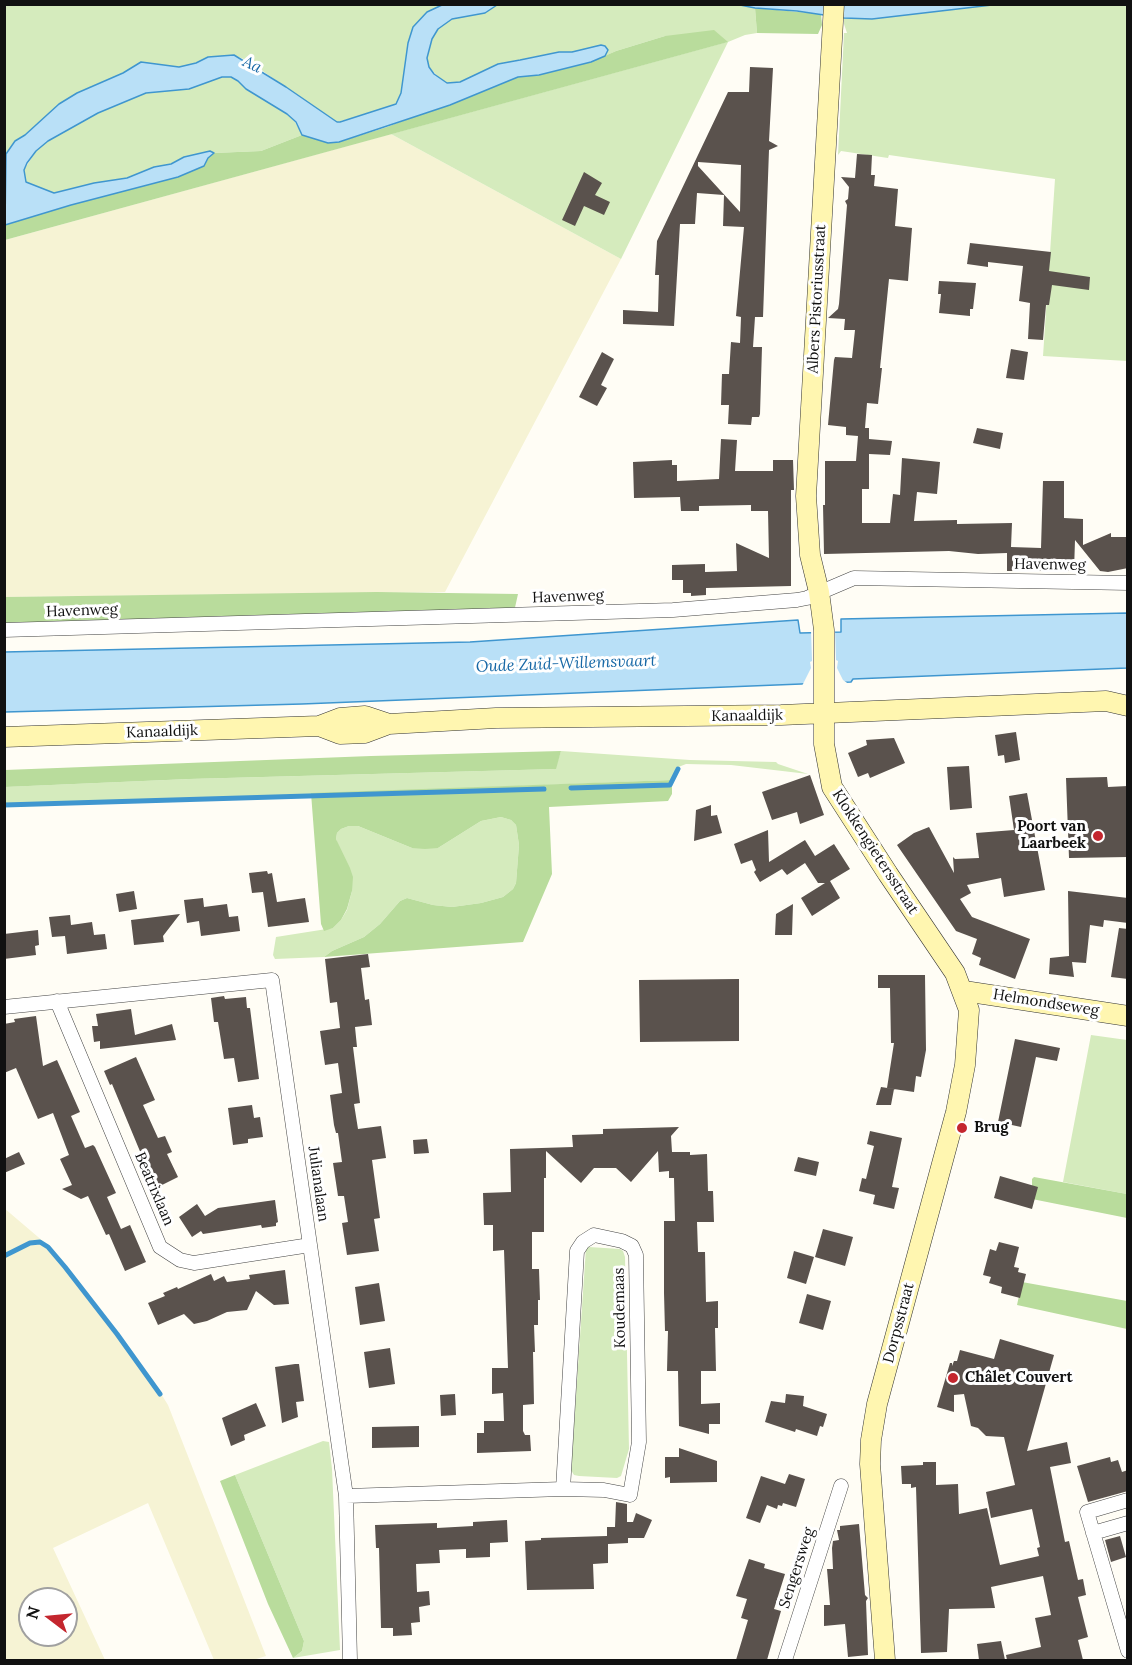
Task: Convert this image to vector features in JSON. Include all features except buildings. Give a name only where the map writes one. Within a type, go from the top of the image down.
[{"type":"street","name":"Albers Pistoriusstraat","points":[[819,592],[810,555],[806,496],[834,4]]},
{"type":"street","name":"Havenweg","points":[[4,630],[673,610],[797,600],[854,578],[1128,583]]},
{"type":"street","name":"Klokkengietersstraat","points":[[819,592],[824,630],[824,744],[832,786],[868,845],[955,973],[963,990]]},
{"type":"street","name":"Kanaaldijk","points":[[1106,701],[1128,692]]},
{"type":"street","name":"Kanaaldijk","points":[[4,737],[320,726],[340,718],[365,716],[389,724],[496,718],[824,714],[1106,701],[1128,706]]},
{"type":"street","name":"Julianalaan","points":[[4,1007],[272,980],[346,1496],[350,1660]]},
{"type":"street","name":"Helmondseweg","points":[[963,990],[1128,1017]]},
{"type":"street","name":"Dorpsstraat","points":[[885,1660],[870,1464],[871,1440],[877,1404],[956,1112],[969,1033],[969,1010],[963,990]]},
{"type":"street","name":"Beatrixlaan","points":[[57,1001],[160,1247],[180,1260],[194,1263],[310,1245]]},
{"type":"street","name":"Koudemaas","points":[[346,1496],[563,1489],[604,1490],[630,1495],[639,1442],[636,1255],[632,1246],[594,1235],[583,1242],[577,1251],[563,1489]]},
{"type":"street","name":"Sengersweg","points":[[785,1660],[841,1486]]},
{"type":"street","points":[[1128,1500],[1087,1512],[1128,1651]]},
{"type":"street","points":[[1093,1533],[1128,1523]]},
{"type":"shaded area","points":[[391,134],[621,259],[445,592],[5,597],[5,240]]},
{"type":"shaded area","points":[[4,1208],[51,1248],[118,1332],[168,1405],[266,1656],[253,1660],[214,1660],[148,1503],[53,1548],[71,1587],[18,1587],[18,1647],[78,1647],[78,1602],[105,1660],[5,1660]]},
{"type":"green space","points":[[497,4],[740,4],[755,8],[757,33],[728,42],[621,259],[391,134],[727,42],[665,36],[605,56],[608,50],[601,45],[498,64],[460,82],[442,81],[429,67],[427,58],[432,39],[438,29],[452,19],[485,13]]},
{"type":"green space","points":[[992,4],[1012,6],[1127,5],[1127,361],[1043,356],[1055,179],[889,155],[888,158],[841,151],[838,155],[844,33],[847,33],[844,18],[872,19]]},
{"type":"green space","points":[[5,5],[442,5],[427,12],[413,27],[408,43],[401,93],[396,104],[389,108],[337,122],[248,61],[234,55],[208,57],[179,67],[141,62],[97,84],[39,122],[15,141],[5,157]]},
{"type":"green space","points":[[755,8],[821,14],[822,25],[818,34],[757,33]]},
{"type":"green space","points":[[714,30],[728,42],[5,240],[5,225],[178,177],[214,153],[261,151],[302,135],[328,143],[339,142],[387,127],[518,77],[539,75],[591,62],[616,51],[665,36]]},
{"type":"green space","points":[[222,77],[231,77],[287,114],[295,122],[302,135],[261,151],[214,153],[210,151],[184,157],[171,164],[154,167],[127,178],[54,193],[26,182],[24,170],[36,151],[48,141],[98,113],[146,93],[189,89]]},
{"type":"green space","points":[[377,592],[518,594],[514,612],[5,626],[4,597]]},
{"type":"green space","points":[[561,751],[690,760],[776,762],[808,774],[731,765],[686,764],[676,768],[672,780],[5,806],[4,787],[189,779],[555,769]]},
{"type":"green space","points":[[561,751],[556,769],[189,779],[5,787],[5,770]]},
{"type":"green space","points":[[672,780],[672,794],[668,801],[549,807],[552,874],[523,942],[324,957],[364,937],[380,924],[400,901],[407,898],[452,907],[503,897],[513,889],[516,883],[519,845],[516,825],[511,820],[501,817],[481,821],[438,848],[425,849],[412,848],[358,826],[341,829],[336,839],[353,877],[352,891],[341,920],[333,928],[324,931],[321,924],[311,793]]},
{"type":"green space","points":[[501,817],[511,820],[516,825],[519,845],[516,883],[513,889],[503,897],[452,907],[407,898],[400,901],[380,924],[364,937],[324,957],[275,959],[273,955],[276,937],[333,928],[347,910],[352,891],[336,839],[341,829],[358,826],[412,848],[438,848],[481,821]]},
{"type":"green space","points":[[1091,1035],[1127,1040],[1127,1194],[1063,1182]]},
{"type":"green space","points":[[1034,1177],[1127,1194],[1127,1218],[1032,1199],[1032,1179]]},
{"type":"green space","points":[[586,1248],[620,1249],[625,1257],[629,1449],[621,1476],[617,1478],[579,1476],[574,1475],[571,1470]]},
{"type":"green space","points":[[1022,1282],[1127,1301],[1127,1329],[1017,1305]]},
{"type":"green space","points":[[323,1441],[329,1442],[332,1469],[340,1650],[293,1658],[302,1651],[304,1641],[235,1475]]},
{"type":"green space","points":[[235,1475],[304,1641],[302,1651],[293,1658],[268,1604],[220,1481]]},
{"type":"water","points":[[442,5],[497,5],[485,13],[452,19],[438,29],[432,39],[427,58],[434,74],[447,83],[460,82],[498,64],[601,45],[608,50],[605,56],[591,62],[539,75],[518,77],[450,105],[339,142],[328,143],[302,135],[296,122],[287,114],[231,77],[222,77],[189,89],[146,93],[98,113],[48,141],[27,163],[24,170],[26,182],[54,193],[127,178],[154,167],[171,164],[184,157],[210,151],[214,153],[204,166],[178,177],[5,225],[6,154],[15,141],[25,135],[59,104],[77,93],[123,73],[141,62],[179,67],[208,57],[234,55],[340,122],[396,104],[401,93],[408,43],[413,27],[427,12]]},
{"type":"water","points":[[740,5],[992,5],[872,19],[844,18]]},
{"type":"water","name":"Oude Zuid-Willemsvaart","points":[[1128,613],[1127,668],[853,679],[851,682],[302,704],[5,712],[4,652],[470,642],[798,620],[800,633],[841,632],[841,619]]},
{"type":"pier","points":[[811,630],[835,630],[837,668],[843,680],[850,685],[802,686],[811,668]]},
{"type":"waterway","points":[[571,788],[670,785],[678,769]]},
{"type":"waterway","points":[[4,805],[544,789]]},
{"type":"waterway","points":[[4,1256],[30,1243],[40,1242],[48,1247],[117,1334],[160,1394]]},
{"type":"place","name":"Poort van Laarbeek","points":[[1098,836]]},
{"type":"place","name":"Brug","points":[[962,1128]]},
{"type":"place","name":"Châlet Couvert","points":[[953,1378]]},
{"type":"water label","name":"Aa","points":[[252,65]]}]
